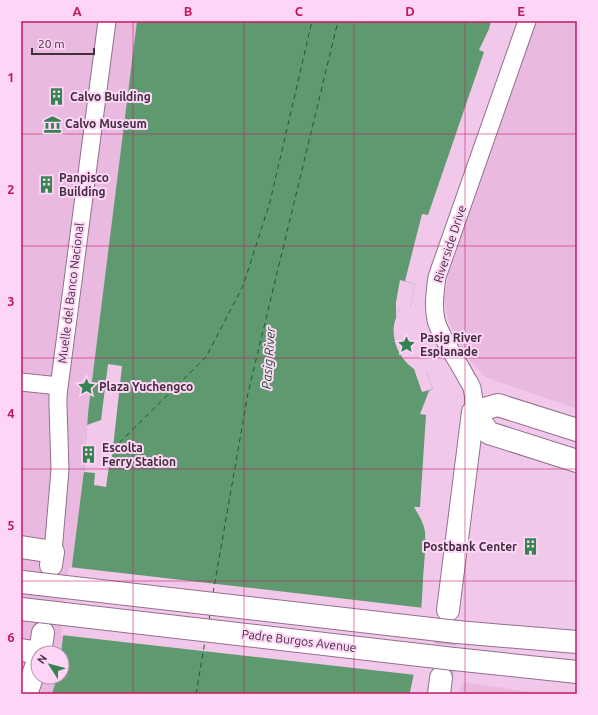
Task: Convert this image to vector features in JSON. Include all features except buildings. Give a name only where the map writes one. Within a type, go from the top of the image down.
[{"type":"main road","points":[[577,430],[498,405],[473,412],[489,433],[577,461]]},
{"type":"main road","name":"Riverside Drive","points":[[448,610],[473,412]]},
{"type":"main road","points":[[21,547],[52,558]]},
{"type":"main road","points":[[22,582],[457,632],[577,642]]},
{"type":"main road","name":"Padre Burgos Avenue","points":[[21,608],[577,672]]},
{"type":"main road","points":[[26,694],[30,683]]},
{"type":"street","name":"Muelle del Banco Nacional","points":[[52,558],[60,470],[58,406],[59,386],[107,21]]},
{"type":"street","name":"Riverside Drive","points":[[473,412],[474,402],[472,388],[442,334],[437,321],[435,297],[437,278],[527,21]]},
{"type":"street","points":[[21,382],[59,386]]},
{"type":"shaded area","points":[[21,21],[137,21],[88,413],[84,471],[62,645],[30,645],[30,685],[55,685],[52,694],[21,694]]},
{"type":"shaded area","points":[[534,21],[577,21],[577,409],[485,377],[469,360],[457,342],[449,322],[444,300],[448,275]]},
{"type":"shaded area","points":[[463,682],[524,691],[543,694],[459,694]]},
{"type":"water","name":"Pasig River","points":[[137,21],[491,21],[489,29],[479,50],[484,52],[428,215],[422,214],[405,281],[415,284],[410,307],[400,307],[394,325],[395,342],[402,357],[413,369],[418,371],[426,371],[433,389],[429,391],[420,414],[426,415],[420,507],[414,507],[421,519],[424,529],[425,549],[416,664],[409,694],[52,694],[55,685],[70,685],[70,645],[62,645],[84,471],[88,413]]},
{"type":"pier","points":[[400,280],[415,284],[410,307],[400,307],[396,318],[396,302]]},
{"type":"pier","points":[[108,364],[122,366],[111,466],[109,466],[106,487],[94,485],[95,473],[84,472],[87,425],[101,420]]},
{"type":"pier","points":[[414,369],[426,371],[433,389],[422,392]]},
{"type":"pier","points":[[69,567],[424,608],[416,675],[61,635]]},
{"type":"ferry route","points":[[113,449],[206,357],[243,286],[270,202],[312,21]]},
{"type":"ferry route","points":[[213,593],[248,393],[338,21]]},
{"type":"ferry route","points":[[209,620],[210,614]]},
{"type":"ferry route","points":[[196,694],[205,641]]},
{"type":"tunnel","points":[[442,677],[448,611]]},
{"type":"place","name":"Calvo Building","points":[[57,97]]},
{"type":"place","name":"Calvo Museum","points":[[52,124]]},
{"type":"place","name":"Panpisco Building","points":[[46,185]]},
{"type":"place","name":"Pasig River Esplanade","points":[[407,345]]},
{"type":"place","name":"Plaza Yuchengco","points":[[86,387]]},
{"type":"place","name":"Escolta Ferry Station","points":[[89,455]]},
{"type":"place","name":"Postbank Center","points":[[530,547]]}]
